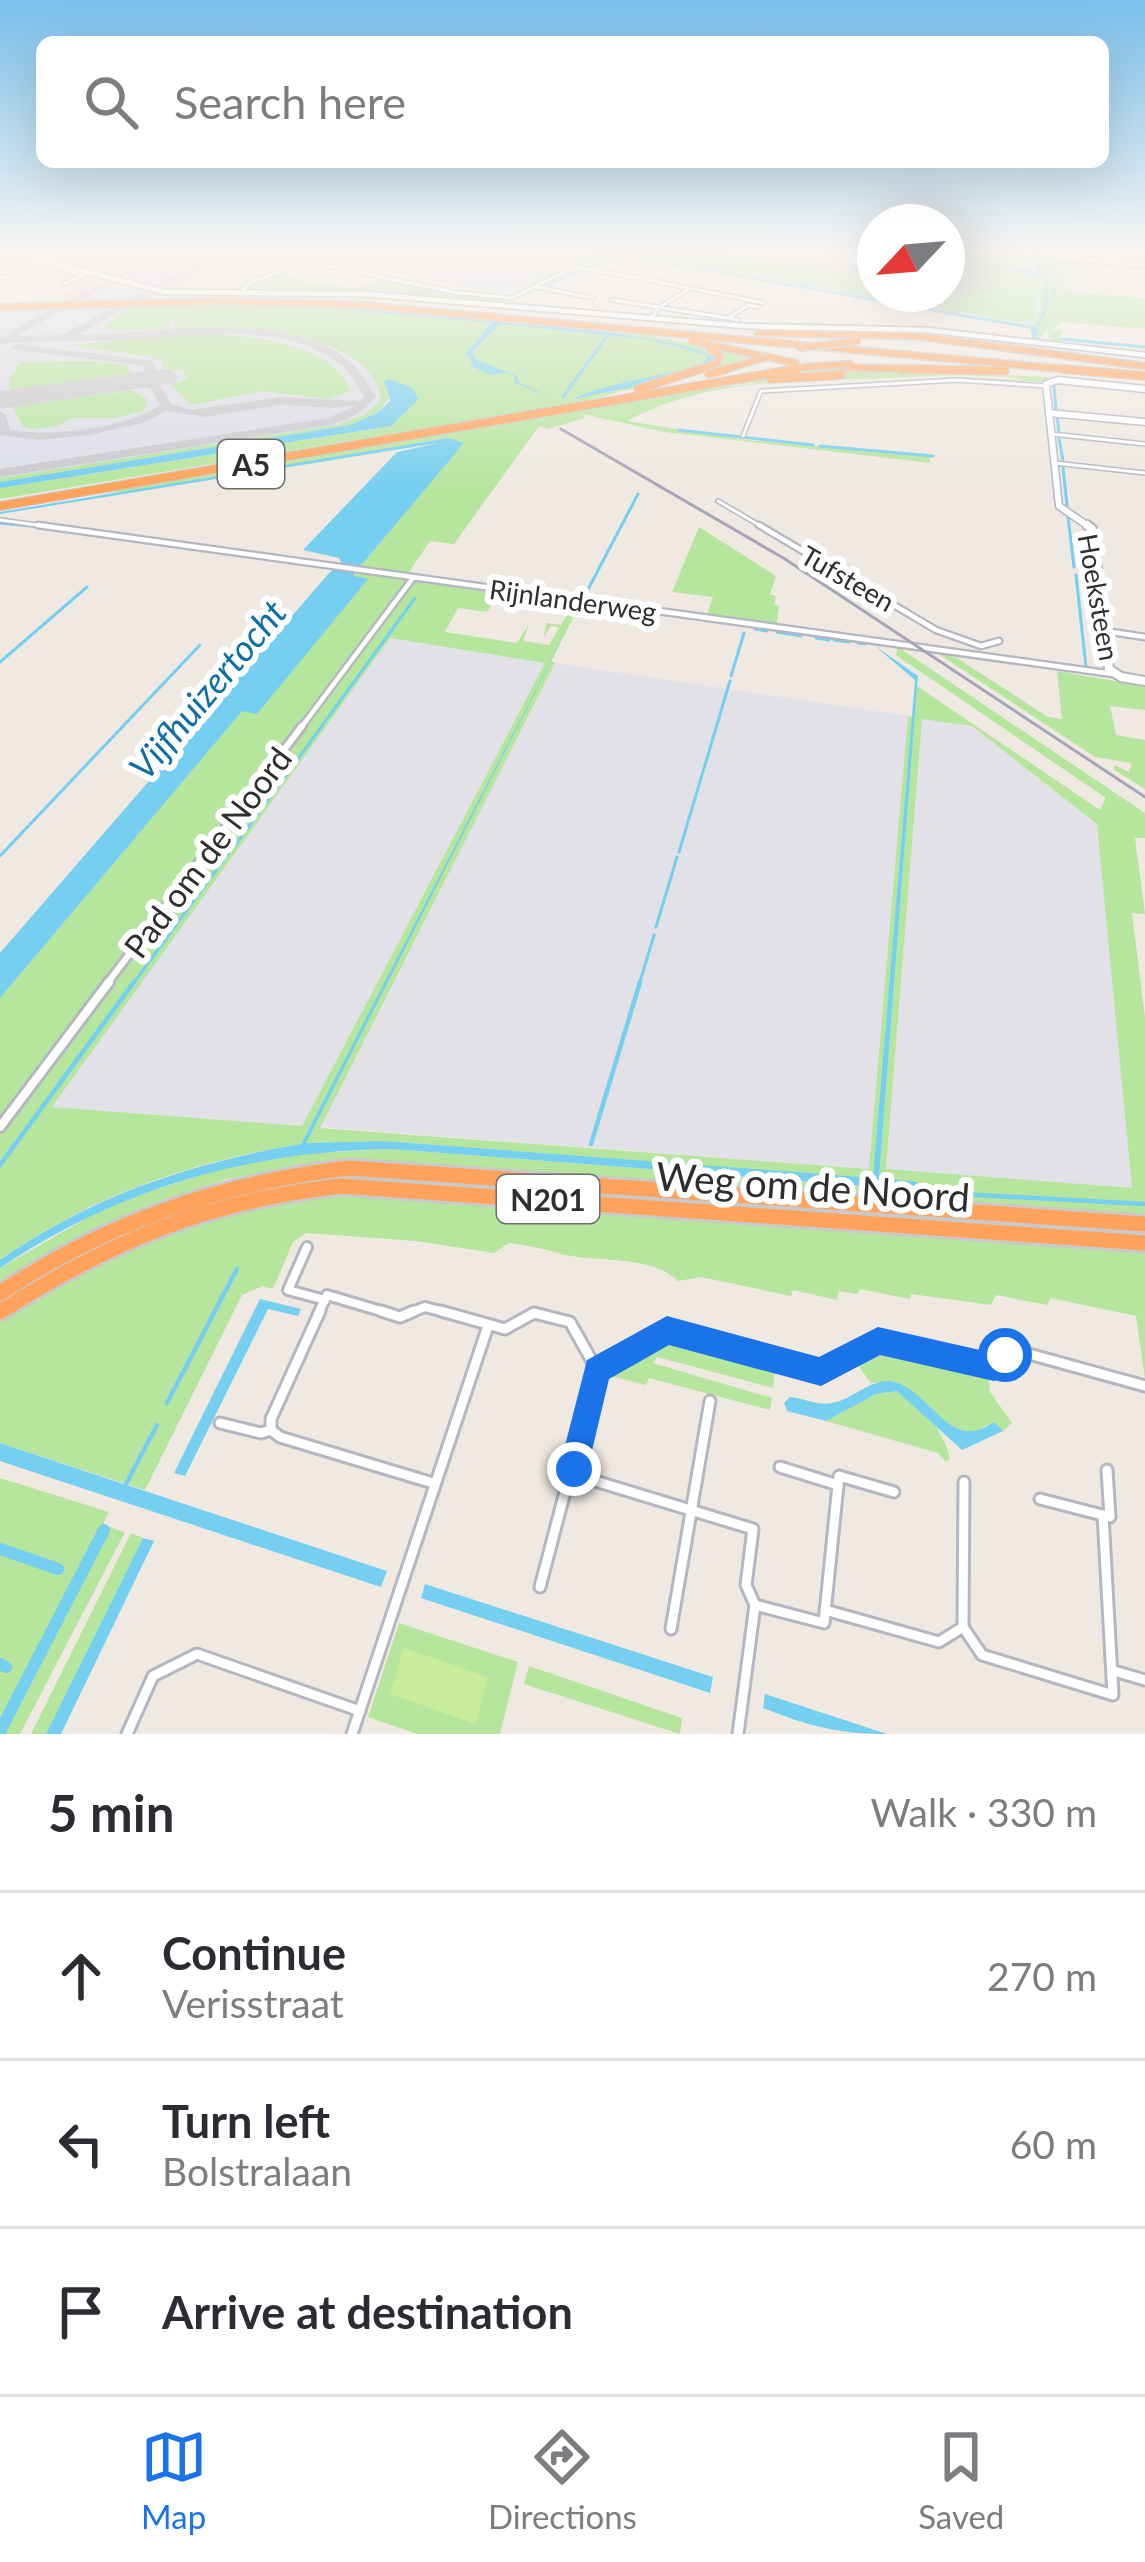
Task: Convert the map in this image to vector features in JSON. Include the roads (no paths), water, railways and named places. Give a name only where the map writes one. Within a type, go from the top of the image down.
[{"type":"highway","points":[[619,329],[806,364],[1144,371]]},
{"type":"highway","points":[[638,329],[1126,374],[1144,371]]},
{"type":"highway","points":[[689,329],[1144,371]]},
{"type":"highway","points":[[706,329],[915,336],[1144,371]]},
{"type":"highway","points":[[572,406],[704,369],[720,360],[709,348],[649,334]]},
{"type":"highway","name":"A5","points":[[0,504],[572,406],[799,349],[857,341],[930,342],[1144,371]]},
{"type":"highway","name":"A5","points":[[636,398],[720,379],[850,364],[928,363],[1126,374]]},
{"type":"highway","name":"A5","points":[[0,504],[757,380],[950,370]]},
{"type":"highway","name":"Weg om de Noord","points":[[0,1293],[98,1234],[177,1200],[272,1175],[349,1168],[1145,1224]]},
{"type":"highway","name":"Weg om de Noord","points":[[0,1312],[124,1238],[194,1211],[282,1191],[341,1186],[1145,1244]]},
{"type":"street","points":[[895,329],[1090,350],[1144,371]]},
{"type":"street","points":[[742,436],[760,391],[957,380],[1046,386],[1053,380],[1144,371]]},
{"type":"street","name":"Hoeksteen","points":[[1046,386],[1059,506],[1092,529],[1114,674]]},
{"type":"street","points":[[1049,413],[1145,422]]},
{"type":"street","points":[[1052,434],[1145,444]]},
{"type":"street","points":[[1055,464],[1145,473]]},
{"type":"street","name":"Tufsteen","points":[[718,501],[936,630],[981,646]]},
{"type":"street","name":"Rijnlanderweg","points":[[0,520],[1145,681]]},
{"type":"street","name":"Pad om de Noord","points":[[0,1126],[413,578]]},
{"type":"street","points":[[1106,631],[1145,637]]},
{"type":"street","points":[[983,657],[981,646],[999,640]]},
{"type":"street","points":[[307,1247],[289,1290],[325,1300]]},
{"type":"street","points":[[271,1430],[327,1295],[400,1317],[425,1307],[505,1329],[534,1313],[569,1322],[597,1370],[540,1587]]},
{"type":"street","points":[[352,1734],[488,1326]]},
{"type":"street","points":[[597,1370],[667,1330],[821,1372],[878,1341],[994,1367],[1018,1351],[1145,1386]]},
{"type":"street","points":[[671,1629],[710,1401]]},
{"type":"street","points":[[220,1423],[261,1433],[271,1430]]},
{"type":"street","points":[[271,1430],[280,1437],[433,1483]]},
{"type":"street","points":[[781,1467],[838,1485]]},
{"type":"street","points":[[1040,1499],[1110,1517],[1107,1470]]},
{"type":"street","points":[[572,1474],[753,1529],[746,1585],[755,1605],[738,1734]]},
{"type":"street","points":[[755,1605],[824,1623],[839,1476],[894,1492]]},
{"type":"street","points":[[964,1482],[963,1627],[982,1655],[1113,1695],[1103,1515]]},
{"type":"street","points":[[825,1610],[940,1642],[963,1627]]},
{"type":"street","points":[[127,1734],[153,1676],[197,1654],[360,1711]]},
{"type":"street","points":[[1114,1671],[1145,1680]]},
{"type":"water","points":[[487,329],[495,329],[472,352],[477,360],[517,376],[518,382],[557,399],[515,383],[514,376],[504,372],[493,375],[470,366],[466,353]]},
{"type":"water","points":[[546,329],[650,339],[708,355],[650,340]]},
{"type":"water","points":[[708,355],[716,359],[648,384],[573,399],[703,363]]},
{"type":"water","points":[[389,379],[411,387],[419,399],[391,426],[0,488],[0,482],[350,425],[379,412],[391,400],[384,382]]},
{"type":"water","points":[[448,438],[464,443],[353,570],[354,576],[368,579],[257,714],[242,711],[0,998],[0,953],[330,572],[342,564],[339,558],[303,550],[397,452],[438,443],[0,512]]},
{"type":"water","points":[[578,608],[306,1143],[383,1141],[873,1178],[915,680],[875,646],[918,676],[879,1178],[917,1182],[917,1190],[391,1149],[338,1151],[236,1166],[187,1179],[91,1216],[0,1268],[0,1260],[35,1237],[107,1200],[182,1172],[301,1144]]},
{"type":"water","points":[[260,1299],[301,1309],[298,1316],[268,1309],[185,1476],[174,1473]]},
{"type":"water","points":[[890,1381],[918,1395],[952,1426],[978,1430],[994,1422],[1003,1431],[962,1450],[897,1391],[876,1394],[826,1421],[787,1411],[784,1403],[790,1397],[832,1403]]},
{"type":"water","points":[[0,1443],[387,1571],[381,1587],[0,1461]]},
{"type":"water","points":[[143,1538],[154,1541],[61,1734],[46,1734]]},
{"type":"water","points":[[425,1584],[713,1677],[710,1693],[421,1598]]},
{"type":"water","points":[[765,1694],[887,1734],[838,1731],[795,1720],[763,1708]]},
{"type":"waterway","points":[[563,397],[607,336]]},
{"type":"waterway","points":[[1062,339],[1145,347]]},
{"type":"waterway","points":[[1054,386],[1056,411]]},
{"type":"waterway","points":[[1057,417],[1059,432]]},
{"type":"waterway","points":[[679,430],[813,445]]},
{"type":"waterway","points":[[1059,438],[1063,461]]},
{"type":"waterway","points":[[820,446],[933,456]]},
{"type":"waterway","points":[[1063,468],[1067,505]]},
{"type":"waterway","points":[[583,599],[638,494]]},
{"type":"waterway","points":[[1068,517],[1074,567]]},
{"type":"waterway","points":[[0,523],[40,527]]},
{"type":"waterway","points":[[1076,575],[1086,667]]},
{"type":"waterway","points":[[469,582],[491,586]]},
{"type":"waterway","points":[[0,662],[87,587]]},
{"type":"waterway","points":[[233,848],[415,598]]},
{"type":"waterway","points":[[755,629],[767,631]]},
{"type":"waterway","points":[[777,632],[801,636]]},
{"type":"waterway","points":[[731,676],[744,633]]},
{"type":"waterway","points":[[816,638],[829,640]]},
{"type":"waterway","points":[[834,640],[849,642]]},
{"type":"waterway","points":[[858,643],[865,644]]},
{"type":"waterway","name":"Vijfhuizertocht","points":[[0,856],[200,645]]},
{"type":"waterway","points":[[679,852],[730,681]]},
{"type":"waterway","points":[[132,985],[228,854]]},
{"type":"waterway","points":[[656,927],[677,857]]},
{"type":"waterway","points":[[639,985],[654,935]]},
{"type":"waterway","points":[[0,1165],[134,982]]},
{"type":"waterway","points":[[591,1144],[640,982]]},
{"type":"waterway","points":[[917,1186],[977,1195],[1145,1204]]},
{"type":"waterway","points":[[167,1403],[237,1269]]},
{"type":"waterway","points":[[126,1484],[157,1425]]},
{"type":"waterway","points":[[0,1731],[104,1530]]},
{"type":"waterway","points":[[0,1549],[58,1569]]},
{"type":"waterway","points":[[0,1664],[6,1667]]},
{"type":"railway","points":[[561,429],[785,559],[1145,797]]}]
